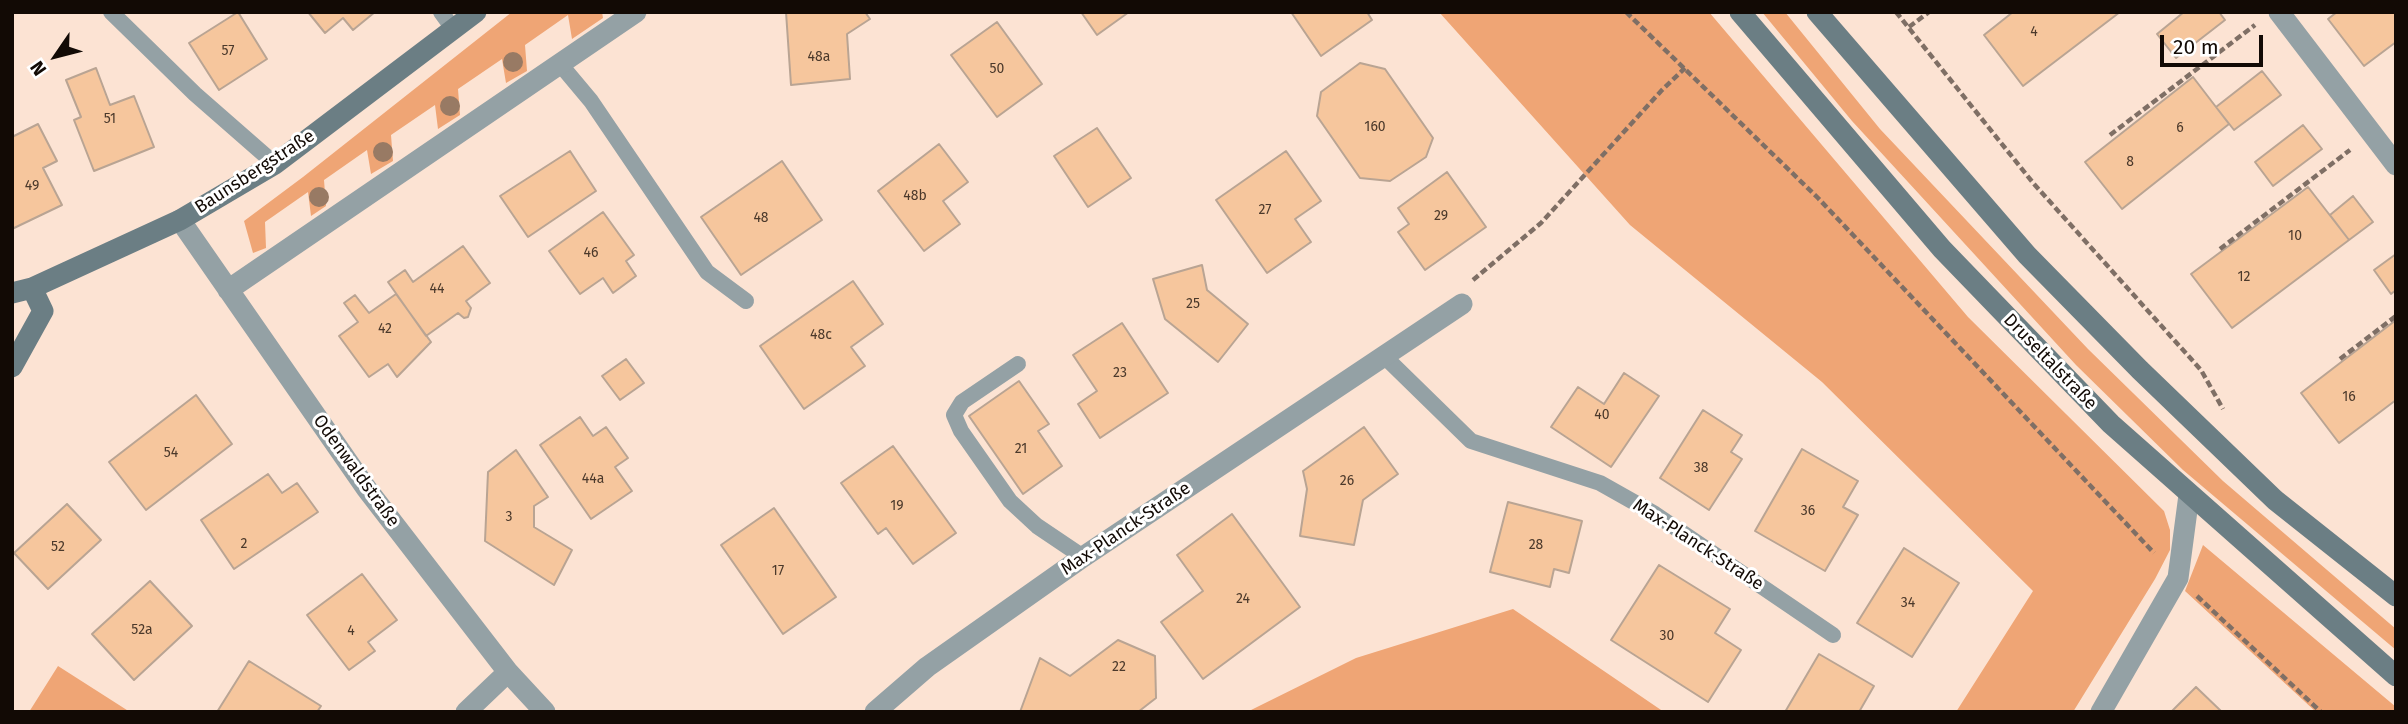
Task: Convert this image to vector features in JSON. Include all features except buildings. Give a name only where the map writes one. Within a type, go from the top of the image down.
[{"type":"main road","name":"Baunsbergstraße","points":[[22,290],[180,220],[275,164],[476,12]]},
{"type":"main road","name":"Druseltalstraße","points":[[1740,12],[1942,249],[2111,424],[2396,676]]},
{"type":"main road","points":[[1817,12],[2027,255],[2140,370],[2276,500],[2396,596]]},
{"type":"main road","points":[[12,367],[43,311],[22,290]]},
{"type":"street","points":[[228,290],[636,12]]},
{"type":"street","points":[[2280,16],[2396,165]]},
{"type":"street","name":"Odenwaldstraße","points":[[180,220],[366,488],[508,672],[545,712]]},
{"type":"street","name":"Max-Planck-Straße","points":[[874,712],[927,667],[1083,557],[1462,304]]},
{"type":"street","points":[[2101,712],[2178,578],[2189,495]]},
{"type":"street","points":[[466,712],[508,672]]},
{"type":"lane","points":[[111,12],[195,94],[275,164]]},
{"type":"lane","points":[[441,12],[454,30]]},
{"type":"lane","points":[[560,64],[591,101],[707,272],[746,302]]},
{"type":"lane","name":"Max-Planck-Straße","points":[[1385,357],[1471,441],[1600,483],[1656,514],[1833,635]]},
{"type":"lane","points":[[1018,363],[962,402],[954,415],[961,431],[1010,501],[1037,526],[1083,557]]},
{"type":"path","points":[[1626,12],[1818,198],[2178,578],[2321,712]]},
{"type":"path","points":[[1896,12],[2035,184],[2201,370],[2225,413]]},
{"type":"path","points":[[1909,27],[1929,12]]},
{"type":"path","points":[[2110,135],[2280,16]]},
{"type":"path","points":[[1462,304],[1469,283],[1541,223],[1685,68]]},
{"type":"path","points":[[2220,249],[2372,133]]},
{"type":"path","points":[[2340,359],[2396,316]]},
{"type":"shaded area","points":[[512,12],[602,12],[603,18],[572,39],[568,15],[525,45],[527,71],[506,83],[502,59],[458,89],[460,115],[438,129],[435,105],[391,135],[393,161],[371,174],[367,150],[324,180],[326,206],[311,216],[308,192],[265,222],[266,248],[253,253],[244,221]]},
{"type":"shaded area","points":[[1439,12],[1709,12],[1968,317],[2164,511],[2170,530],[2170,550],[2073,712],[1956,712],[2033,591],[1822,382],[1630,225]]},
{"type":"shaded area","points":[[1762,12],[1785,12],[1880,129],[2088,349],[2223,481],[2396,629],[2396,650],[2183,470],[2076,365],[1852,121]]},
{"type":"shaded area","points":[[2203,545],[2396,707],[2396,712],[2316,712],[2185,591]]},
{"type":"shaded area","points":[[1513,609],[1664,712],[1247,712],[1356,658]]},
{"type":"shaded area","points":[[58,666],[130,712],[29,712]]}]
